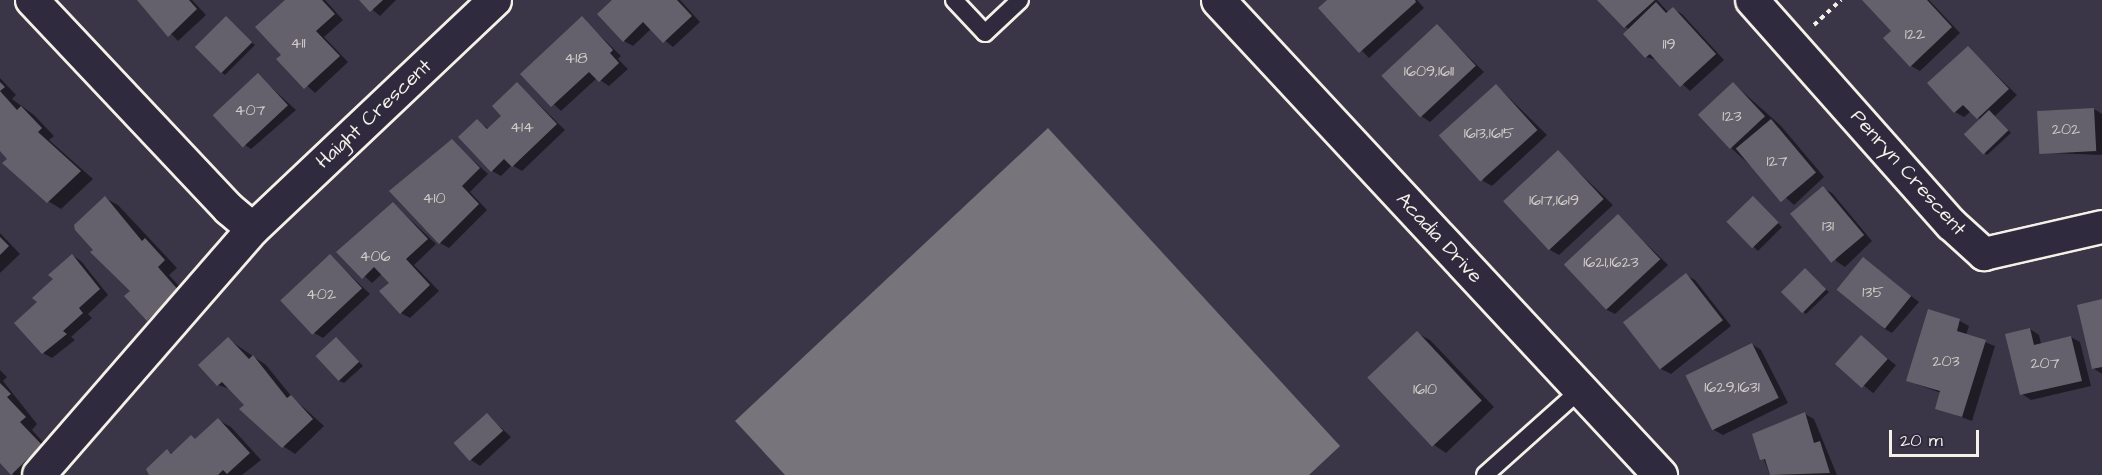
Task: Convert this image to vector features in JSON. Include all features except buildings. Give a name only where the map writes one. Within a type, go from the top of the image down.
[{"type":"street","points":[[32,0],[229,209],[253,229]]},
{"type":"street","name":"Haight Crescent","points":[[39,475],[253,229],[495,0]]},
{"type":"street","name":"Acadia Drive","points":[[1218,0],[1660,475]]},
{"type":"street","name":"Penryn Crescent","points":[[1752,0],[1951,224],[1984,254],[2102,227]]},
{"type":"lane","points":[[954,0],[985,33],[1020,0]]},
{"type":"lane","points":[[1485,475],[1580,390]]},
{"type":"path","points":[[1812,27],[1840,0]]},
{"type":"shaded area","points":[[1048,128],[1340,446],[1309,475],[785,475],[735,421]]}]
